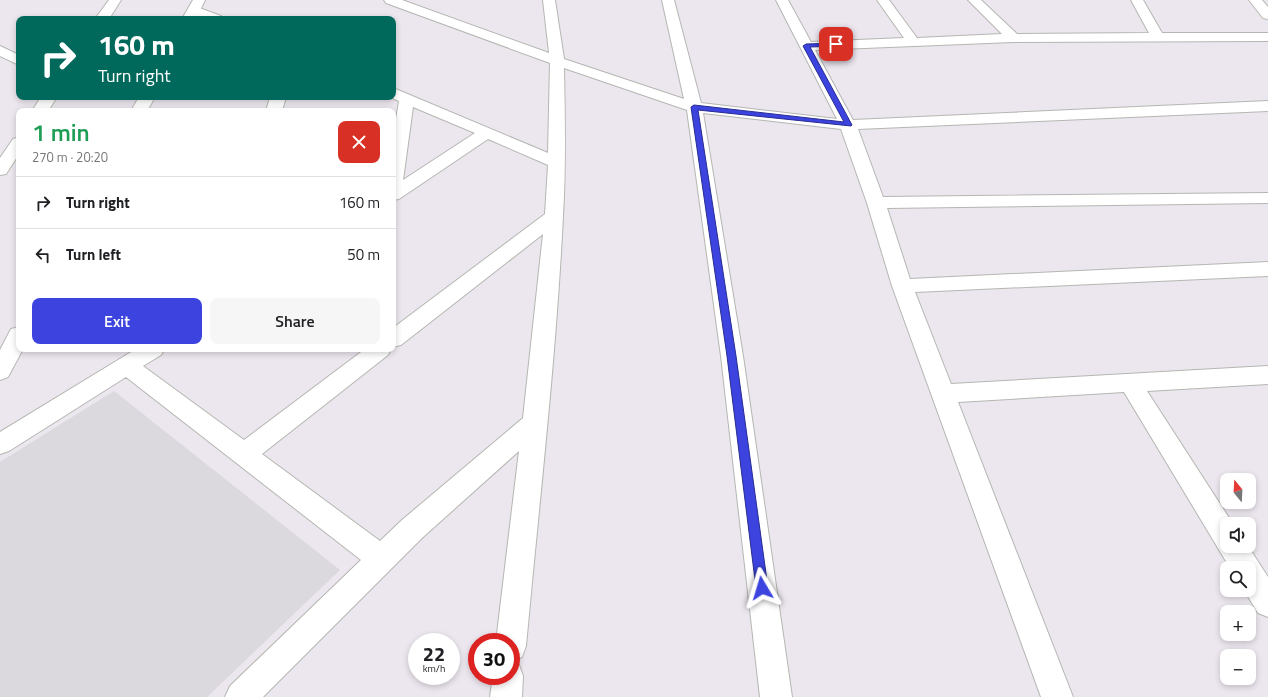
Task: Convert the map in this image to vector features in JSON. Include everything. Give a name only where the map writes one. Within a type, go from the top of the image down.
[{"type":"street","points":[[104,16],[115,0]]},
{"type":"street","points":[[390,0],[557,61],[694,107],[848,125],[1268,106]]},
{"type":"street","points":[[512,633],[554,216],[557,61],[549,0]]},
{"type":"street","points":[[668,0],[694,107],[732,356],[776,697]]},
{"type":"street","points":[[782,0],[848,125],[876,203],[902,286],[1057,697]]},
{"type":"street","points":[[883,0],[913,41]]},
{"type":"street","points":[[974,0],[1013,38]]},
{"type":"street","points":[[1137,0],[1158,38]]},
{"type":"street","points":[[1255,0],[1268,16]]},
{"type":"street","points":[[194,10],[209,16]]},
{"type":"street","points":[[806,46],[1013,38],[1268,37]]},
{"type":"street","points":[[0,50],[16,59]]},
{"type":"street","points":[[396,149],[400,96],[556,162]]},
{"type":"street","points":[[396,193],[486,133]]},
{"type":"street","points":[[0,170],[16,146]]},
{"type":"street","points":[[876,203],[1268,198]]},
{"type":"street","points":[[396,337],[554,216]]},
{"type":"street","points":[[902,286],[1268,269]]},
{"type":"street","points":[[0,370],[16,341]]},
{"type":"street","points":[[0,444],[148,352]]},
{"type":"street","points":[[244,454],[376,352]]},
{"type":"street","points":[[126,365],[382,559]]},
{"type":"street","points":[[942,394],[1268,375]]},
{"type":"street","points":[[1130,383],[1220,527]]},
{"type":"street","points":[[241,697],[412,529],[534,422]]},
{"type":"street","points":[[1256,583],[1268,603]]},
{"type":"street","points":[[506,697],[507,685]]},
{"type":"shaded area","points":[[114,391],[340,570],[207,697],[0,697],[0,462]]},
{"type":"route","points":[[762,588],[732,356],[694,107],[848,125],[806,46],[836,44]]}]
